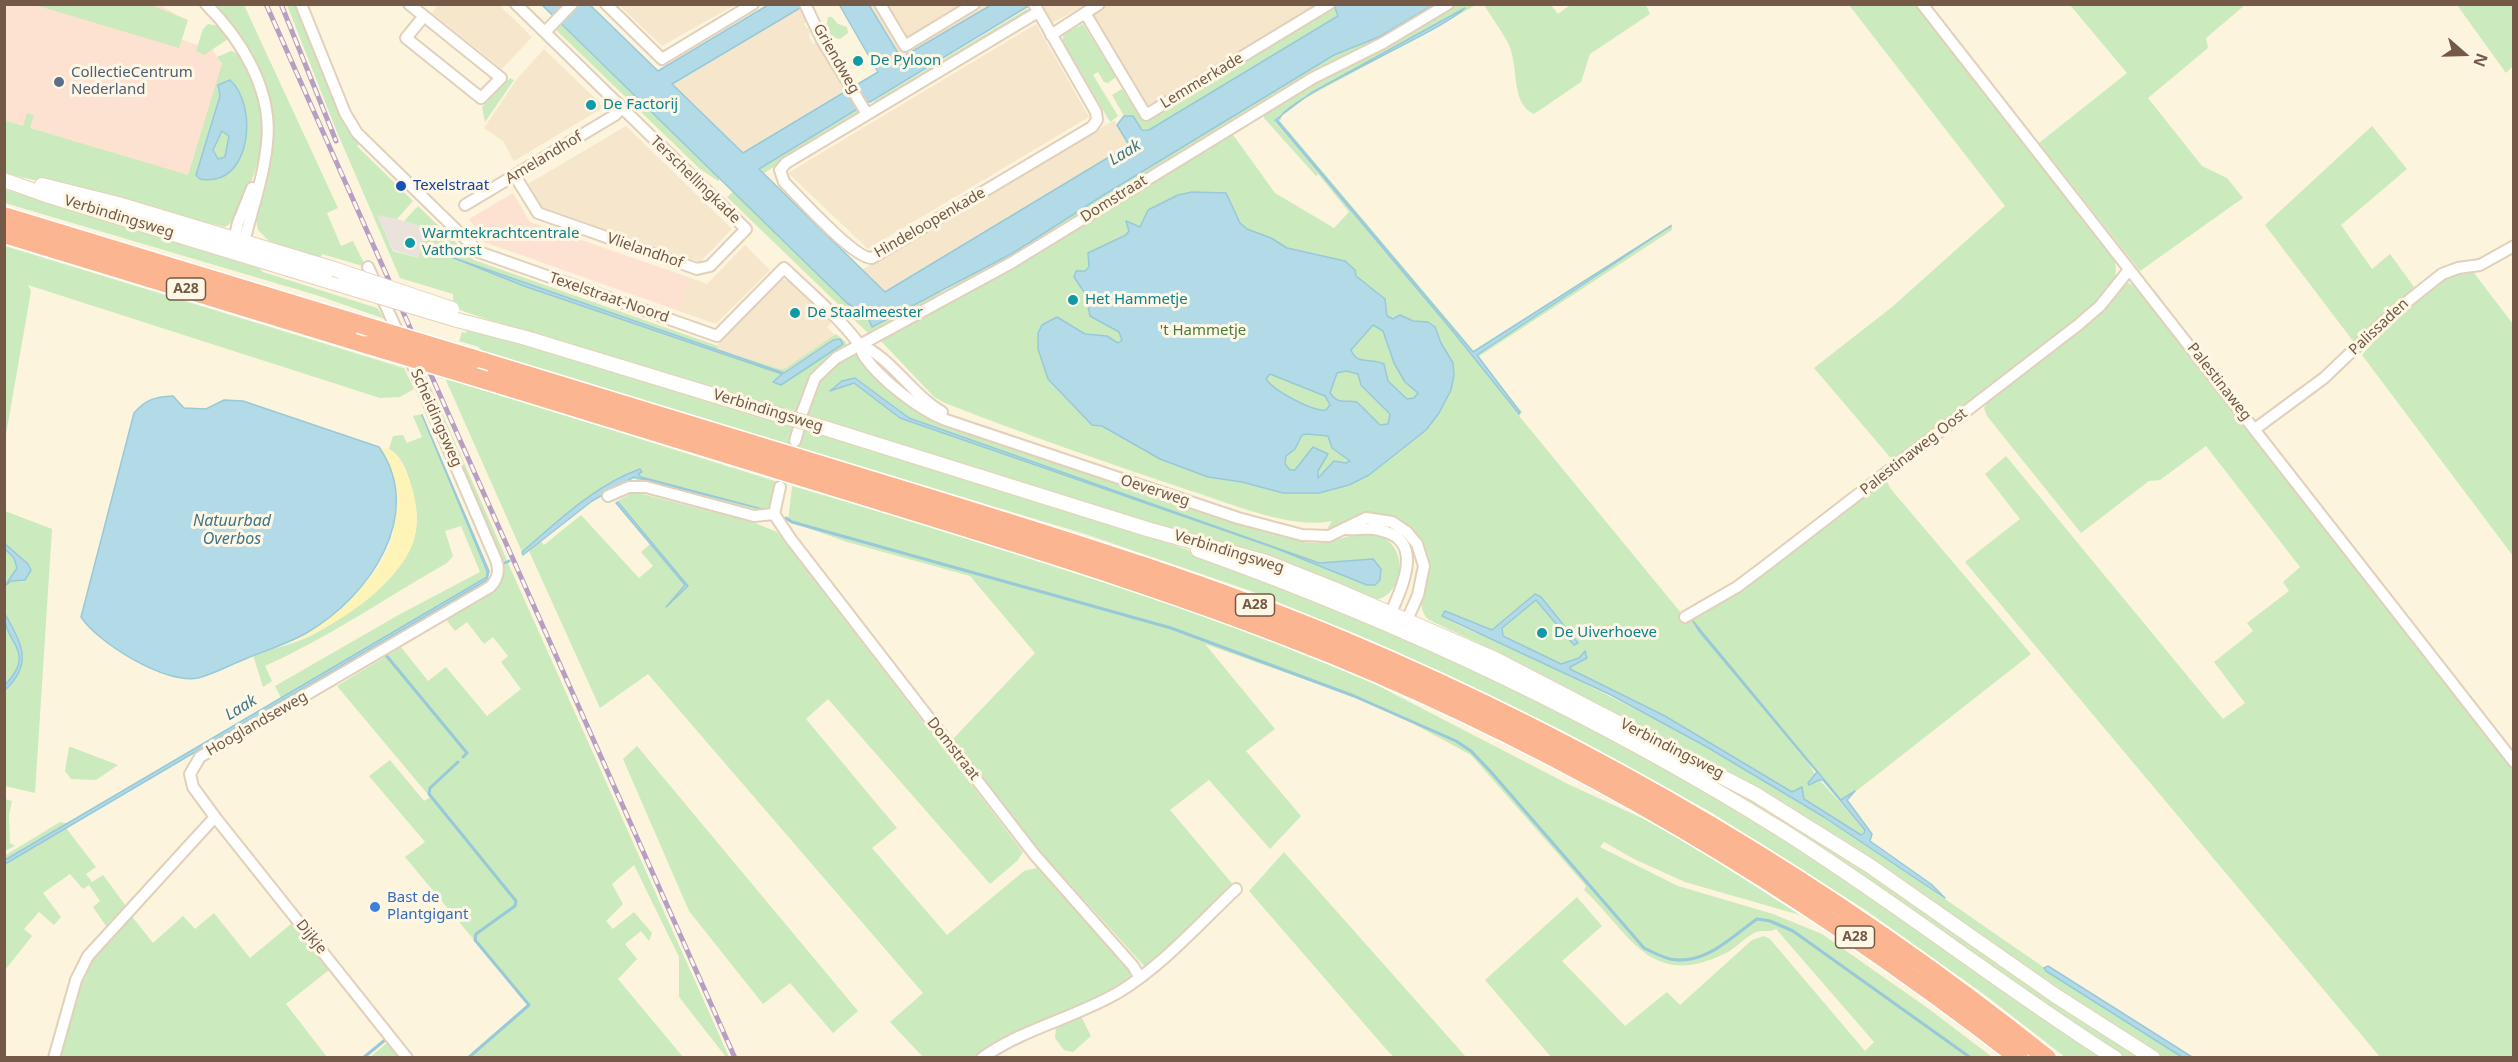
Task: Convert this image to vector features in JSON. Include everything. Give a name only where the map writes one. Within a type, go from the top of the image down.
[{"type":"highway","name":"A28","points":[[4,216],[1113,554],[1239,599],[1404,667],[1597,761],[1738,842],[1927,966],[2048,1058]]},
{"type":"highway","name":"A28","points":[[4,234],[1106,570],[1222,611],[1416,691],[1586,775],[1747,867],[1856,938],[2019,1058]]},
{"type":"main road","name":"Verbindingsweg","points":[[4,179],[46,195],[334,269],[455,315],[526,338],[1147,529],[1266,562],[1391,613],[1401,624],[1706,785],[1876,891],[2115,1058]]},
{"type":"main road","name":"Verbindingsweg","points":[[237,244],[341,285],[455,315]]},
{"type":"main road","name":"Verbindingsweg","points":[[1147,529],[1401,624],[1548,685],[1755,794],[1870,866],[2056,996],[2153,1058]]},
{"type":"street","points":[[206,4],[237,42],[263,94],[268,132],[262,169],[237,244]]},
{"type":"street","name":"Texelstraat-Noord","points":[[301,4],[352,125],[363,139],[479,252],[717,336],[784,268]]},
{"type":"street","points":[[409,4],[424,16],[501,78],[481,98],[406,38],[424,16]]},
{"type":"street","name":"Terschellingkade","points":[[516,4],[746,229]]},
{"type":"street","points":[[606,4],[662,59],[753,4]]},
{"type":"street","points":[[880,4],[905,46],[974,4]]},
{"type":"street","points":[[1051,35],[1100,4]]},
{"type":"street","name":"Domstraat","points":[[802,413],[812,385],[820,371],[831,361],[1011,263],[1304,83],[1383,43],[1448,4]]},
{"type":"street","name":"Palestinaweg","points":[[1922,4],[2514,762]]},
{"type":"street","name":"Griendweg","points":[[805,5],[822,40],[867,114]]},
{"type":"street","name":"Lemmerkade","points":[[1085,13],[1146,115],[1328,5]]},
{"type":"street","name":"Hindeloopenkade","points":[[1036,8],[1096,112],[1095,124],[880,254],[868,258],[849,245],[784,182],[780,174],[786,163],[1036,8]]},
{"type":"street","points":[[545,32],[568,9]]},
{"type":"street","name":"Amelandhof","points":[[465,206],[615,115],[622,108]]},
{"type":"street","name":"Vlielandhof","points":[[515,176],[538,213],[697,269],[710,266],[746,229]]},
{"type":"street","name":"Palissaden","points":[[2255,429],[2324,378],[2389,316],[2442,274],[2458,268],[2480,265],[2514,246]]},
{"type":"street","name":"Scheidingsweg","points":[[368,267],[435,414],[496,560],[498,571]]},
{"type":"street","name":"Oeverweg","points":[[784,268],[859,344],[864,356],[914,403],[938,417],[968,425],[1159,492],[1266,526],[1318,537],[1346,530],[1366,519],[1384,520],[1400,526],[1417,544],[1423,558],[1423,578],[1401,624]]},
{"type":"street","name":"Palestinaweg Oost","points":[[1685,617],[1737,587],[2078,325],[2100,306],[2129,270]]},
{"type":"street","points":[[795,441],[799,428]]},
{"type":"street","points":[[608,496],[629,487],[646,487],[754,516],[774,514],[780,487]]},
{"type":"street","name":"Domstraat","points":[[774,514],[790,538],[1032,852],[1140,978]]},
{"type":"street","name":"Oeverweg","points":[[1346,530],[1385,531],[1403,546],[1408,557],[1408,569],[1391,613]]},
{"type":"street","name":"Hooglandseweg","points":[[215,817],[190,779],[190,771],[200,758],[490,587],[498,571]]},
{"type":"street","points":[[54,1058],[76,980],[88,956],[215,817]]},
{"type":"street","name":"Dijkje","points":[[215,817],[407,1058]]},
{"type":"street","points":[[982,1058],[1008,1041],[1117,993],[1140,978],[1236,889]]},
{"type":"shaded area","points":[[159,4],[183,19],[177,38],[213,50],[229,77],[245,132],[211,180],[5,155],[4,5]]},
{"type":"shaded area","points":[[439,4],[499,5],[532,37],[502,69],[432,13]]},
{"type":"shaded area","points":[[732,4],[733,6],[662,46],[619,5]]},
{"type":"shaded area","points":[[869,5],[991,5],[901,58]]},
{"type":"shaded area","points":[[1041,5],[1085,5],[1052,23]]},
{"type":"shaded area","points":[[1087,5],[1359,5],[1341,18],[1146,106]]},
{"type":"shaded area","points":[[799,8],[807,21],[804,24],[810,32],[809,37],[813,44],[816,42],[845,92],[743,153],[672,84]]},
{"type":"shaded area","points":[[1036,24],[1089,117],[868,249],[788,173]]},
{"type":"shaded area","points":[[544,49],[604,107],[514,161],[503,141],[484,128],[517,79]]},
{"type":"shaded area","points":[[1114,120],[1129,145],[884,292],[862,270]]},
{"type":"shaded area","points":[[626,126],[732,229],[700,262],[542,207],[528,184]]},
{"type":"shaded area","points":[[513,193],[530,222],[691,278],[679,311],[484,242],[469,219]]},
{"type":"shaded area","points":[[377,215],[427,228],[418,258],[393,250]]},
{"type":"shaded area","points":[[745,245],[770,270],[716,324],[679,311],[691,278],[707,284]]},
{"type":"shaded area","points":[[783,279],[791,282],[827,316],[831,324],[827,327],[835,335],[789,367],[780,369],[716,349],[719,342]]},
{"type":"green space","points":[[35,5],[151,5],[188,20],[179,48]]},
{"type":"green space","points":[[214,5],[244,5],[338,208],[327,213],[341,246],[353,241],[366,267],[322,254],[321,258],[269,241],[258,230],[256,219],[272,145],[270,103]]},
{"type":"green space","points":[[287,5],[296,5],[341,115],[360,143],[357,146],[413,201],[397,219],[377,215],[393,251],[418,258],[427,228],[404,221],[418,206],[474,260],[718,346],[717,349],[780,369],[786,368],[836,334],[846,342],[846,346],[834,355],[799,412],[785,408],[783,410],[454,308],[453,294],[400,278],[337,132]],"holes":[[[450,258],[784,373],[833,340],[842,344],[781,385],[774,383],[782,374],[524,286]]]},
{"type":"green space","points":[[1433,5],[1441,5],[1009,260],[869,334],[727,197],[733,192],[847,303],[867,316],[869,322],[946,290],[1334,55],[1381,36]]},
{"type":"green space","name":"'t Hammetje","points":[[1455,5],[1476,5],[1301,101],[1283,114],[1280,121],[1474,351],[1672,224],[1672,230],[1478,357],[1477,355],[1671,227],[1473,352],[1279,123],[1281,114],[1275,119],[1275,122],[1451,329],[1518,414],[1520,412],[1487,368],[1522,412],[1519,416],[1686,619],[1693,620],[1755,577],[1886,478],[1890,488],[2031,654],[1842,800],[1807,760],[1816,776],[1865,830],[1861,835],[1615,693],[1493,630],[1445,611],[1442,616],[1609,696],[1749,771],[1859,840],[2073,987],[2182,1057],[2158,1057],[2117,1032],[1874,865],[1761,794],[1549,683],[1506,656],[1429,620],[1424,614],[1421,602],[1427,569],[1426,557],[1416,536],[1399,522],[1388,517],[1365,515],[1327,529],[1332,521],[1298,522],[1261,514],[1098,459],[945,403],[934,397],[881,341],[898,323],[976,283],[1231,132],[1275,193],[1334,228],[1349,212],[1318,174],[1316,176],[1264,118],[1264,110],[1341,67],[1385,46]],"holes":[[[1465,8],[1285,110],[1311,93]]]},
{"type":"green space","points":[[1484,5],[1551,5],[1558,14],[1570,5],[1646,5],[1650,14],[1590,54],[1581,82],[1534,114],[1521,102],[1509,45]]},
{"type":"green space","points":[[1849,5],[1916,5],[2114,258],[2116,265],[2113,282],[2099,303],[1895,463],[1814,368],[1892,307],[2005,206]]},
{"type":"green space","points":[[2070,5],[2245,5],[2206,38],[2208,48],[2148,98],[2202,166],[2227,178],[2243,198],[2140,271],[2039,143],[2127,73]]},
{"type":"green space","points":[[2457,5],[2513,5],[2513,66],[2506,73]]},
{"type":"green space","points":[[1334,6],[1339,16],[1149,130],[1140,128],[1133,116],[1124,116],[1112,95],[1122,89],[1142,120]]},
{"type":"green space","points":[[1027,9],[1029,13],[876,105],[874,101]]},
{"type":"green space","points":[[828,17],[832,17],[838,24],[847,27],[848,33],[840,39],[832,37],[826,27]]},
{"type":"green space","points":[[559,23],[720,179],[718,181],[700,169],[554,28]]},
{"type":"green space","points":[[208,24],[219,26],[228,39],[204,55],[196,51],[203,29]]},
{"type":"green space","points":[[1083,24],[1116,77],[1108,83],[1104,82],[1098,72],[1093,75],[1118,116],[1110,122],[1062,40],[1064,34]]},
{"type":"green space","points":[[231,51],[242,58],[255,87],[262,119],[257,166],[237,214],[225,227],[5,173],[4,120],[23,126],[27,113],[34,115],[30,128],[188,175],[222,64],[217,57]],"holes":[[[232,82],[245,120],[245,140],[240,160],[196,175],[220,96],[217,88]]]},
{"type":"green space","points":[[510,78],[514,80],[485,122],[482,107]]},
{"type":"green space","points":[[859,109],[861,114],[764,173],[760,169]]},
{"type":"green space","points":[[2372,126],[2407,169],[2341,225],[2372,269],[2390,254],[2414,287],[2356,345],[2265,225]]},
{"type":"green space","points":[[222,131],[229,136],[225,157],[218,159],[213,150]]},
{"type":"green space","points":[[4,189],[257,266],[263,272],[377,308],[385,319],[316,295],[5,203]]},
{"type":"green space","points":[[5,246],[404,368],[414,389],[400,397],[380,398],[28,285],[31,291],[5,440]]},
{"type":"green space","points":[[2462,270],[2474,273],[2513,324],[2513,556],[2362,355],[2420,293],[2447,275]]},
{"type":"green space","points":[[2128,283],[2133,285],[2513,770],[2513,1057],[2380,1057],[1965,562],[2020,519],[1985,474],[2006,456],[2223,719],[2245,703],[2214,662],[2253,631],[2247,623],[2289,591],[2283,582],[2300,567],[2206,446],[2160,480],[2149,481],[2081,533],[1987,416],[1984,408],[1989,400],[2103,309]]},
{"type":"green space","points":[[467,327],[793,426],[790,440],[804,430],[816,431],[1091,516],[1271,579],[1540,698],[1800,845],[2110,1057],[2065,1057],[1985,995],[1867,911],[1709,811],[1561,730],[1377,643],[1251,591],[1085,534],[481,352],[479,347],[459,341],[462,332],[466,333]]},
{"type":"green space","points":[[852,353],[859,354],[930,413],[949,425],[972,434],[1199,512],[1299,541],[1311,543],[1357,535],[1377,535],[1394,547],[1398,556],[1400,565],[1396,584],[1391,592],[1374,600],[819,422],[820,419],[806,414],[822,374]],"holes":[[[855,378],[909,418],[1319,563],[1372,559],[1381,576],[1375,585],[1367,585],[1275,548],[900,418],[854,383],[830,391],[842,381]]]},
{"type":"green space","points":[[418,371],[424,372],[507,560],[503,563],[504,566],[508,563],[729,1057],[726,1057],[679,997],[679,957],[634,865],[612,884],[623,904],[606,921],[613,929],[634,912],[652,933],[649,941],[641,931],[625,944],[637,959],[618,979],[683,1057],[470,1057],[529,1006],[405,857],[425,842],[369,776],[390,760],[424,801],[430,797],[337,686],[401,647],[428,681],[446,667],[487,716],[521,689],[501,662],[508,656],[493,637],[484,644],[467,622],[455,631],[445,618],[500,583]]},
{"type":"green space","points":[[445,378],[778,482],[771,505],[760,514],[631,478],[638,477],[761,510],[641,477],[638,474],[642,472],[640,469],[592,494],[522,552]]},
{"type":"green space","points":[[422,414],[487,571],[487,577],[281,698],[275,686],[402,613],[480,572],[461,526],[445,531],[453,556],[447,563],[335,630],[265,666],[272,681],[263,687],[253,655],[307,637],[342,617],[385,582],[406,555],[416,529],[416,504],[405,468],[394,452],[389,449],[393,436],[403,435],[407,443],[422,437],[413,416]]},
{"type":"green space","points":[[792,486],[947,531],[1203,615],[1367,680],[1570,785],[1644,819],[1691,845],[1800,915],[1685,882],[1634,859],[1604,842],[1600,847],[1678,886],[1773,914],[1822,934],[1929,1009],[1992,1057],[1551,1057],[1485,980],[1577,897],[1602,926],[1562,961],[1625,1026],[1667,992],[1680,1005],[1752,940],[1764,936],[1770,939],[1865,1051],[1874,1042],[1776,929],[1754,933],[1728,952],[1698,963],[1677,965],[1659,961],[1643,952],[1629,939],[1584,890],[1586,886],[1471,755],[1412,723],[1349,695],[1205,644],[1275,729],[1246,751],[1301,816],[1270,849],[1209,780],[1170,810],[1235,887],[1145,967],[1038,849],[952,740],[1035,653],[970,576],[847,542],[788,521]]},
{"type":"green space","points":[[635,492],[755,523],[777,532],[1023,852],[1017,861],[990,884],[828,699],[806,719],[897,828],[872,848],[947,935],[1024,871],[1037,868],[1128,968],[1132,973],[1129,978],[1095,999],[1014,1033],[975,1057],[923,1057],[890,1022],[923,993],[648,674],[600,708],[529,551],[541,541],[544,545],[581,515],[639,578],[653,566],[641,552],[650,544],[685,586],[666,607],[688,586],[617,501]]},
{"type":"green space","points":[[5,511],[52,529],[35,793],[5,786]]},
{"type":"green space","points":[[1429,632],[1790,818],[2147,1057],[2121,1057],[1845,867]]},
{"type":"green space","points":[[637,746],[858,1011],[833,1033],[790,983],[763,1004],[689,911],[623,759]]},
{"type":"green space","points":[[69,747],[118,765],[96,780],[71,779],[65,771]]},
{"type":"green space","points":[[5,799],[12,801],[9,815],[10,843],[15,846],[5,851]]},
{"type":"green space","points":[[60,822],[69,824],[5,860],[4,856]]},
{"type":"green space","points":[[66,828],[96,867],[86,874],[92,882],[103,875],[126,906],[106,926],[93,907],[100,901],[89,885],[83,889],[70,874],[43,893],[61,917],[54,925],[39,912],[24,929],[32,936],[5,970],[5,864]]},
{"type":"green space","points":[[1284,852],[1466,1057],[1394,1057],[1386,1049],[1249,891]]},
{"type":"green space","points":[[214,913],[250,958],[291,924],[329,970],[286,1004],[327,1057],[58,1058],[80,983],[92,959],[130,914],[153,943],[183,916],[195,929]]},
{"type":"green space","points":[[1081,1016],[1091,1036],[1073,1052],[1064,1050],[1055,1038],[1056,1026]]},
{"type":"green space","points":[[388,1042],[400,1057],[369,1058]]},
{"type":"sand","points":[[379,447],[395,453],[406,471],[413,492],[417,525],[414,540],[406,557],[379,590],[361,605],[322,629],[286,643],[319,624],[354,596],[369,580],[390,544],[394,523],[392,484],[388,465]]},
{"type":"water","points":[[542,5],[590,5],[658,71],[768,5],[805,5],[672,84],[743,153],[878,72],[840,6],[869,5],[901,58],[991,5],[1030,5],[870,102],[864,101],[859,108],[759,169],[885,292],[1129,145],[1117,125],[1124,116],[1133,116],[1142,130],[1149,130],[1338,16],[1334,5],[1433,5],[1381,36],[1334,55],[1013,253],[872,327],[867,316],[847,303]]},
{"type":"water","points":[[1465,8],[1425,33],[1305,97],[1311,93]]},
{"type":"water","points":[[230,80],[239,92],[245,108],[247,125],[245,143],[240,159],[230,171],[217,179],[200,179],[196,175],[220,96],[218,85]],"holes":[[[222,131],[229,136],[225,157],[218,159],[213,150]]]},
{"type":"water","points":[[1284,113],[1278,121],[1473,352],[1671,226],[1477,355],[1520,412],[1519,414],[1451,329],[1275,120]]},
{"type":"water","points":[[1192,192],[1226,193],[1240,223],[1247,229],[1271,238],[1287,248],[1345,261],[1355,270],[1356,276],[1385,299],[1387,316],[1393,319],[1400,315],[1413,321],[1428,322],[1435,327],[1453,363],[1454,375],[1451,390],[1439,413],[1426,430],[1369,475],[1349,485],[1319,493],[1283,493],[1242,482],[1208,477],[1160,459],[1102,426],[1092,425],[1048,379],[1038,349],[1038,333],[1042,325],[1057,317],[1085,334],[1107,336],[1118,343],[1122,340],[1119,332],[1090,316],[1086,295],[1074,277],[1076,271],[1085,271],[1089,267],[1088,253],[1126,235],[1129,231],[1126,221],[1140,227],[1148,210],[1178,195]],"holes":[[[1373,325],[1383,331],[1394,363],[1405,382],[1418,393],[1414,398],[1407,399],[1388,381],[1384,364],[1361,360],[1351,350]],[[1346,371],[1358,374],[1361,385],[1390,414],[1388,424],[1380,425],[1357,402],[1340,401],[1333,397],[1330,393],[1337,373]],[[1270,374],[1325,396],[1330,405],[1326,410],[1312,408],[1285,395],[1266,379]],[[1302,435],[1328,436],[1332,448],[1350,461],[1346,463],[1334,461],[1318,478],[1318,471],[1328,454],[1313,447],[1295,470],[1290,470],[1285,464],[1286,456],[1295,449]]]},
{"type":"water","points":[[451,257],[784,373],[833,340],[840,339],[843,344],[781,385],[773,382],[782,374],[524,286]]},
{"type":"water","points":[[855,378],[909,418],[1319,563],[1373,559],[1381,569],[1380,580],[1375,585],[1367,585],[1275,548],[900,418],[854,383],[830,391],[842,381]]},
{"type":"water","name":"Natuurbad Overbos","points":[[173,396],[184,408],[206,409],[224,400],[243,401],[379,447],[392,473],[396,500],[393,526],[384,552],[370,576],[330,617],[293,640],[198,678],[184,678],[151,669],[117,650],[81,617],[134,413],[151,400]]},
{"type":"water","points":[[422,415],[489,571],[487,580],[5,864],[5,860],[487,577],[487,571]]},
{"type":"water","points":[[640,469],[642,472],[638,474],[641,477],[762,509],[634,477],[592,501],[523,555],[522,552],[592,494]]},
{"type":"water","points":[[618,502],[688,586],[666,607],[685,585],[616,503]]},
{"type":"water","points":[[4,543],[28,564],[31,570],[25,580],[11,581],[5,586],[17,568],[14,558],[5,549]]},
{"type":"water","points":[[1535,594],[1541,597],[1578,643],[1574,645],[1536,600],[1502,628],[1503,636],[1561,664],[1579,658],[1585,651],[1587,658],[1570,669],[1665,716],[1792,792],[1802,787],[1804,799],[1861,835],[1864,833],[1865,830],[1823,780],[1809,785],[1808,783],[1817,772],[1693,621],[1841,800],[1855,791],[1847,800],[1872,834],[1870,841],[1931,884],[1945,898],[1824,817],[1707,747],[1611,695],[1442,616],[1445,611],[1492,630]]},
{"type":"water","points":[[4,612],[22,652],[20,670],[5,690],[5,685],[19,663],[19,655],[5,623]]},
{"type":"water","points":[[2048,966],[2192,1057],[2182,1057],[2046,971],[2044,968]]},
{"type":"waterway","points":[[786,518],[792,522],[1171,628],[1354,696],[1456,741],[1471,751],[1491,772],[1644,948],[1670,959],[1695,958],[1717,948],[1757,919],[1770,921],[1793,931],[1971,1058]]},
{"type":"waterway","name":"Laak","points":[[503,564],[509,561]]},
{"type":"waterway","points":[[385,654],[467,753],[463,757]]},
{"type":"waterway","points":[[458,762],[430,788],[429,794],[516,901],[515,906],[476,934],[475,940],[529,1005],[468,1058]]},
{"type":"waterway","points":[[363,1058],[385,1040],[388,1041]]},
{"type":"railway","points":[[266,4],[735,1058]]},
{"type":"railway","points":[[281,4],[336,141]]},
{"type":"place","name":"De Pyloon","points":[[858,61]]},
{"type":"place","name":"CollectieCentrum Nederland","points":[[59,82]]},
{"type":"place","name":"De Factorij","points":[[591,105]]},
{"type":"place","name":"Texelstraat","points":[[401,186]]},
{"type":"place","name":"Warmtekrachtcentrale Vathorst","points":[[410,243]]},
{"type":"place","name":"Het Hammetje","points":[[1073,300]]},
{"type":"place","name":"De Staalmeester","points":[[795,313]]},
{"type":"place","name":"De Uiverhoeve","points":[[1542,633]]},
{"type":"place","name":"Bast de Plantgigant","points":[[375,907]]}]
